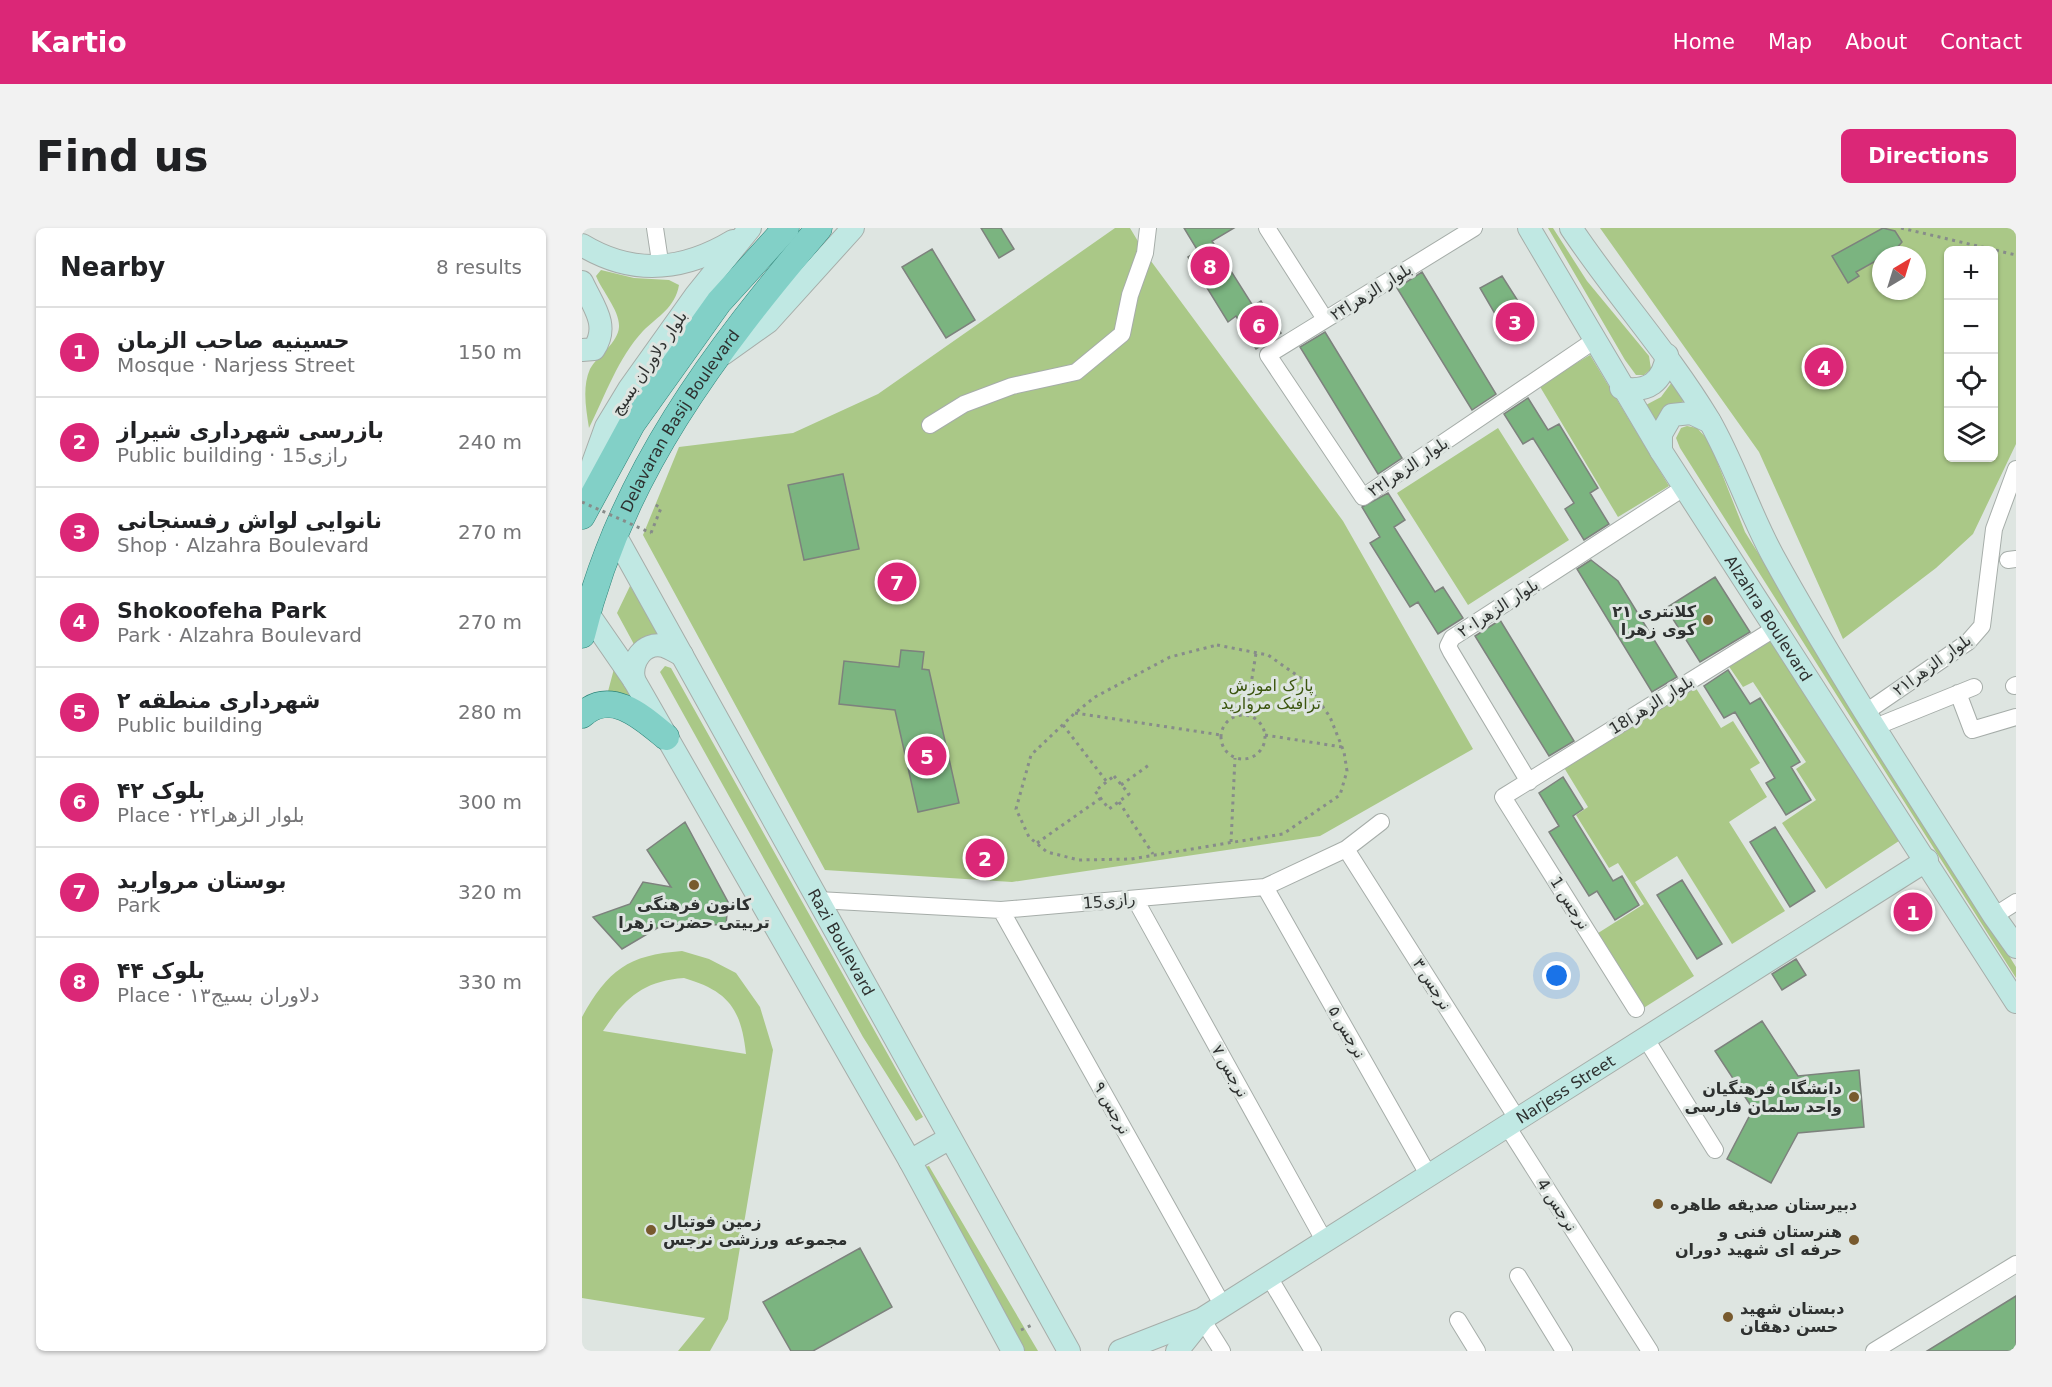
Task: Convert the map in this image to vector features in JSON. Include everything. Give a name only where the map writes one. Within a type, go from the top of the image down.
[{"type":"main road","name":"Delavaran Basij Boulevard","points":[[582,515],[639,414],[719,302],[786,228]]},
{"type":"main road","name":"Delavaran Basij Boulevard","points":[[585,624],[614,533],[651,456],[712,362],[819,228]]},
{"type":"main road","points":[[712,362],[768,322],[853,228]]},
{"type":"main road","name":"Alzahra Boulevard","points":[[1529,228],[1621,388],[1774,629],[1927,860],[2016,1002]]},
{"type":"main road","name":"Alzahra Boulevard","points":[[1571,228],[1594,262],[1667,355],[1710,422],[1773,554],[1870,719],[1994,916],[2016,946]]},
{"type":"main road","points":[[582,244],[598,255],[627,265],[661,268],[702,258],[747,231]]},
{"type":"main road","name":"بلوار دلاوران بسیج","points":[[582,515],[593,463],[606,428],[629,389],[747,231]]},
{"type":"main road","points":[[582,282],[602,327],[602,338],[594,349],[582,350]]},
{"type":"main road","points":[[1621,388],[1641,389],[1653,384],[1663,372],[1667,355]]},
{"type":"main road","points":[[1661,451],[1662,434],[1672,415],[1691,413],[1710,422]]},
{"type":"main road","name":"Razi Boulevard","points":[[614,533],[1069,1351]]},
{"type":"main road","points":[[585,624],[634,680],[910,1161],[1010,1344]]},
{"type":"main road","points":[[634,680],[635,662],[642,651],[654,646],[664,646],[682,655]]},
{"type":"main road","points":[[582,715],[589,708],[612,704],[632,709],[666,737]]},
{"type":"main road","name":"Narjess Street","points":[[1202,1319],[1927,860]]},
{"type":"main road","points":[[910,1161],[950,1138]]},
{"type":"main road","points":[[1120,1351],[1202,1319]]},
{"type":"main road","points":[[1177,1351],[1202,1319]]},
{"type":"street","points":[[654,228],[661,268]]},
{"type":"street","points":[[930,425],[973,400],[1012,386],[1076,372],[1122,334],[1130,295],[1145,253],[1148,228]]},
{"type":"street","points":[[1268,228],[1325,320]]},
{"type":"street","name":"بلوار الزهرا۲۴","points":[[1268,355],[1474,228]]},
{"type":"street","name":"بلوار الزهرا۲۲","points":[[1268,355],[1363,497],[1595,340]]},
{"type":"street","name":"بلوار الزهرا۲۱","points":[[1870,719],[1968,642],[1982,626],[1994,529],[2016,469]]},
{"type":"street","name":"بلوار الزهرا۲۰","points":[[1528,782],[1451,652],[1448,646],[1452,638],[1685,487]]},
{"type":"street","name":"18بلوار الزهرا","points":[[1503,797],[1774,629]]},
{"type":"street","points":[[1870,719],[1974,687]]},
{"type":"street","points":[[1958,693],[1972,730],[2016,717]]},
{"type":"street","name":"1 نرجس","points":[[1503,797],[1636,1010]]},
{"type":"street","name":"15رازی","points":[[818,900],[1001,910],[1265,887],[1346,849],[1381,822]]},
{"type":"street","name":"نرجس ۳","points":[[1346,849],[1512,1123]]},
{"type":"street","name":"نرجس ۵","points":[[1265,887],[1429,1176]]},
{"type":"street","name":"نرجس ۷","points":[[1135,899],[1325,1242]]},
{"type":"street","points":[[1994,916],[2016,902]]},
{"type":"street","name":"نرجس ۹","points":[[1001,910],[1223,1306]]},
{"type":"street","points":[[1646,1039],[1715,1150]]},
{"type":"street","name":"4 نرجس","points":[[1512,1123],[1650,1351]]},
{"type":"street","points":[[1874,1351],[2016,1264]]},
{"type":"street","points":[[1518,1276],[1564,1351]]},
{"type":"street","points":[[1269,1277],[1313,1351]]},
{"type":"street","points":[[1202,1319],[1222,1351]]},
{"type":"street","points":[[1458,1320],[1477,1351]]},
{"type":"path","points":[[1901,228],[2016,255]]},
{"type":"path","points":[[582,502],[651,533],[661,508]]},
{"type":"path","points":[[1217,645],[1256,652],[1268,655],[1305,681],[1330,717],[1342,747],[1347,771],[1340,795],[1283,834],[1131,859],[1079,860],[1047,852],[1029,837],[1016,809],[1031,756],[1075,713],[1095,697],[1170,657],[1217,645]]},
{"type":"path","points":[[1246,716],[1256,652]]},
{"type":"path","points":[[1075,713],[1221,735]]},
{"type":"path","points":[[1239,716],[1246,716],[1259,722],[1265,735],[1264,743],[1256,755],[1242,759],[1235,758],[1224,749],[1221,735],[1227,722],[1239,716]]},
{"type":"path","points":[[1063,725],[1107,782]]},
{"type":"path","points":[[1265,735],[1342,747]]},
{"type":"path","points":[[1231,843],[1235,758]]},
{"type":"path","points":[[1121,785],[1149,765]]},
{"type":"path","points":[[1114,776],[1129,794],[1109,809],[1095,791],[1107,782],[1114,776]]},
{"type":"path","points":[[1037,843],[1101,798]]},
{"type":"path","points":[[1119,802],[1153,855]]},
{"type":"path","points":[[1010,1344],[1050,1316]]},
{"type":"green space","name":"پارک اموزش ترافیک مروارید","points":[[1115,228],[1130,228],[1145,253],[1343,521],[1473,749],[1320,836],[1012,882],[825,870],[643,535],[679,447],[793,433],[878,394]]},
{"type":"green space","points":[[1548,228],[1553,228],[1587,281],[1649,356],[1651,369],[1644,375],[1636,375],[1625,360]]},
{"type":"green space","points":[[1600,228],[2016,228],[2016,444],[1973,534],[1936,568],[1843,639],[1759,452]]},
{"type":"green space","points":[[601,270],[634,278],[669,280],[679,285],[670,306],[643,331],[626,353],[589,428],[585,398],[590,369],[611,344],[619,327],[617,314],[596,276]]},
{"type":"green space","points":[[1590,355],[1669,486],[1618,517],[1539,385]]},
{"type":"green space","points":[[1675,378],[1689,399],[1670,407],[1657,423],[1644,406],[1661,397]]},
{"type":"green space","points":[[1687,426],[1697,428],[1709,441],[1745,532],[2016,967],[2016,978],[1680,448],[1676,438],[1681,428]]},
{"type":"green space","points":[[1498,428],[1569,540],[1468,605],[1397,493]]},
{"type":"green space","points":[[630,586],[664,638],[636,648],[617,613]]},
{"type":"green space","points":[[1771,636],[1905,837],[1826,889],[1782,823],[1816,800],[1796,769],[1806,762],[1753,682],[1743,687],[1728,665]]},
{"type":"green space","points":[[615,665],[632,699],[606,699]]},
{"type":"green space","points":[[665,666],[671,668],[923,1117],[916,1121],[863,1037],[660,672]]},
{"type":"green space","points":[[1694,685],[1721,728],[1733,721],[1760,763],[1750,769],[1767,797],[1729,822],[1785,911],[1732,944],[1677,856],[1635,882],[1694,976],[1642,1009],[1595,935],[1644,904],[1618,863],[1609,868],[1576,815],[1588,807],[1563,766]]},
{"type":"green space","name":"زمین فوتبال مجموعه ورزشی نرجس","points":[[682,951],[709,959],[736,973],[760,1007],[773,1050],[728,1319],[710,1351],[678,1351],[705,1318],[582,1298],[582,1017],[601,987],[622,968],[633,961],[663,953]],"holes":[[[684,978],[699,983],[722,996],[736,1013],[744,1038],[746,1054],[603,1031],[619,1009],[646,987]]]},
{"type":"green space","points":[[929,1166],[1038,1351],[1023,1351],[921,1168]]},
{"type":"building","points":[[981,228],[1001,228],[1014,249],[999,258]]},
{"type":"building","points":[[1184,228],[1234,228],[1212,241],[1253,306],[1261,301],[1281,333],[1256,349],[1236,316],[1228,322],[1188,257],[1198,251]]},
{"type":"building","points":[[1883,228],[1895,231],[1902,242],[1898,246],[1872,246],[1872,263],[1856,272],[1859,276],[1848,283],[1832,256]]},
{"type":"building","points":[[932,249],[975,320],[946,338],[902,267]]},
{"type":"building","points":[[1422,272],[1496,394],[1472,410],[1397,288]]},
{"type":"building","points":[[1502,276],[1532,323],[1509,338],[1480,288]]},
{"type":"building","points":[[1325,332],[1402,458],[1378,474],[1300,347]]},
{"type":"building","points":[[1528,398],[1548,430],[1559,424],[1598,488],[1590,493],[1609,524],[1584,540],[1565,509],[1574,503],[1533,438],[1523,444],[1504,414]]},
{"type":"building","points":[[843,474],[859,549],[804,560],[788,485]]},
{"type":"building","points":[[1388,493],[1405,520],[1394,527],[1435,592],[1443,587],[1463,618],[1438,634],[1418,602],[1410,607],[1370,543],[1380,537],[1362,507]]},
{"type":"building","points":[[1591,560],[1618,581],[1677,677],[1652,692],[1577,569]]},
{"type":"building","name":"کلانتری ۲۱ کوی زهرا","points":[[1715,577],[1750,632],[1700,662],[1666,608]]},
{"type":"building","points":[[1500,620],[1574,741],[1549,756],[1475,636]]},
{"type":"building","points":[[901,650],[924,652],[922,669],[929,670],[959,803],[918,812],[895,710],[839,704],[844,661],[899,667]]},
{"type":"building","points":[[1728,670],[1750,704],[1760,698],[1800,762],[1791,767],[1811,800],[1786,815],[1766,783],[1775,778],[1735,712],[1724,718],[1704,686]]},
{"type":"building","points":[[1563,777],[1583,809],[1573,816],[1613,881],[1622,876],[1639,905],[1615,920],[1597,891],[1589,896],[1549,832],[1559,826],[1539,793]]},
{"type":"building","name":"کانون فرهنگی تربیتی حضرت زهرا","points":[[685,822],[728,902],[726,925],[664,924],[622,949],[593,917],[630,904],[643,882],[671,887],[647,850]]},
{"type":"building","points":[[1775,827],[1815,891],[1790,907],[1750,842]]},
{"type":"building","points":[[1682,880],[1722,944],[1697,959],[1657,895]]},
{"type":"building","points":[[1796,959],[1806,975],[1782,990],[1772,974]]},
{"type":"building","points":[[1762,1021],[1798,1076],[1859,1070],[1864,1127],[1798,1133],[1771,1183],[1727,1159],[1753,1109],[1715,1051]]},
{"type":"building","points":[[860,1248],[892,1307],[813,1351],[791,1351],[763,1302]]},
{"type":"building","points":[[2016,1296],[2016,1351],[1927,1351]]},
{"type":"place","name":"بلوک ۴۴","points":[[1210,266]]},
{"type":"place","name":"نانوایی لواش رفسنجانی","points":[[1515,322]]},
{"type":"place","name":"بلوک ۴۲","points":[[1259,325]]},
{"type":"place","name":"Shokoofeha Park","points":[[1824,367]]},
{"type":"place","name":"بوستان مروارید","points":[[897,582]]},
{"type":"place","name":"کلانتری ۲۱ کوی زهرا","points":[[1708,620]]},
{"type":"place","name":"شهرداری منطقه ۲","points":[[927,756]]},
{"type":"place","name":"بازرسی شهرداری شیراز","points":[[985,858]]},
{"type":"place","name":"کانون فرهنگی تربیتی حضرت زهرا","points":[[694,885]]},
{"type":"place","name":"حسینیه صاحب الزمان","points":[[1913,912]]},
{"type":"place","name":"دانشگاه فرهنگیان واحد سلمان فارسی","points":[[1854,1097]]},
{"type":"place","name":"دبیرستان صدیقه طاهره","points":[[1658,1204]]},
{"type":"place","name":"زمین فوتبال مجموعه ورزشی نرجس","points":[[651,1230]]},
{"type":"place","name":"هنرستان فنی و حرفه ای شهید دوران","points":[[1854,1240]]},
{"type":"place","name":"دبستان شهید حسن دهقان","points":[[1728,1317]]}]
